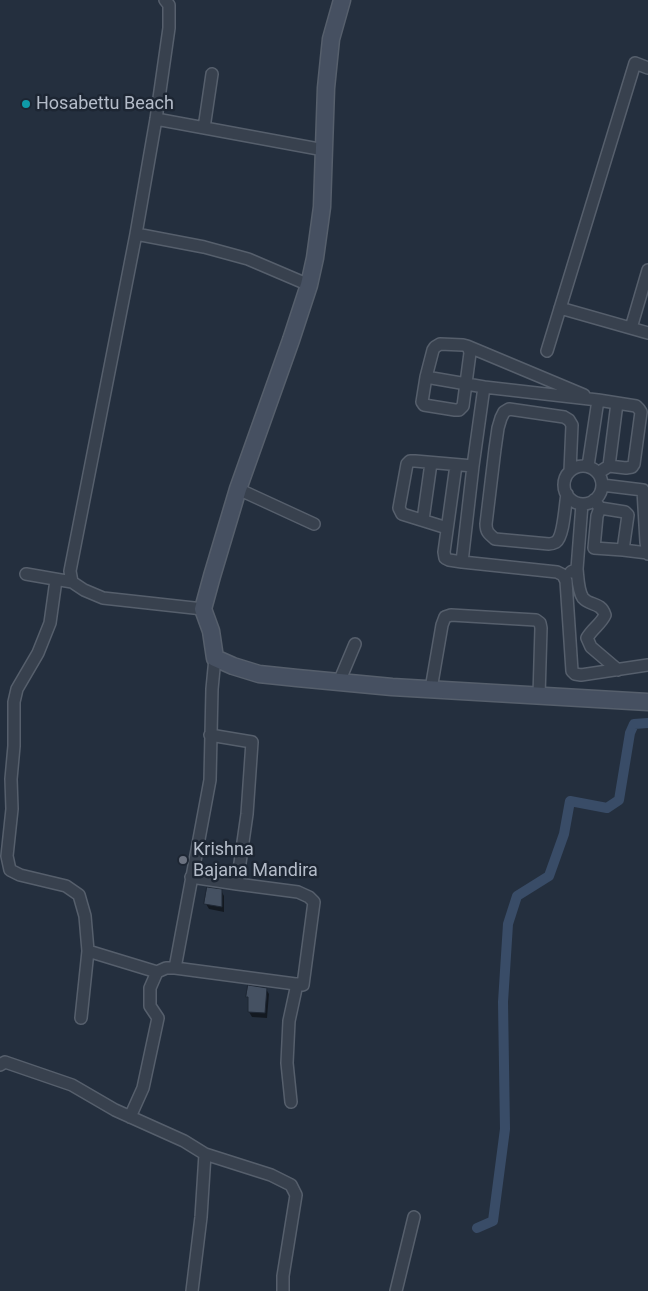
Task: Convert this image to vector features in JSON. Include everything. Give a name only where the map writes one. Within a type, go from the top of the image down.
[{"type":"street","points":[[72,582],[70,571],[136,234],[156,119],[170,28],[168,5],[165,0]]},
{"type":"street","points":[[175,968],[210,780],[210,735],[215,658],[211,632],[203,609],[238,489],[309,285],[322,207],[326,88],[331,39],[342,0]]},
{"type":"street","points":[[547,351],[635,64],[648,68]]},
{"type":"street","points":[[204,128],[212,74]]},
{"type":"street","points":[[156,119],[324,150]]},
{"type":"street","points":[[136,234],[204,247],[248,259],[309,285]]},
{"type":"street","points":[[631,328],[648,270]]},
{"type":"street","points":[[560,308],[648,333]]},
{"type":"street","points":[[467,346],[470,352],[463,406],[459,410],[455,410],[424,405],[422,402],[426,377],[433,350],[440,344],[467,346],[598,400]]},
{"type":"street","points":[[426,377],[484,387],[636,406],[641,412],[634,464],[632,467],[626,468],[610,466]]},
{"type":"street","points":[[462,562],[484,387]]},
{"type":"street","points":[[524,412],[526,392]]},
{"type":"street","points":[[588,466],[598,400]]},
{"type":"street","points":[[617,403],[610,466],[600,479],[598,496],[592,504],[578,547],[577,569],[581,595],[584,600],[600,607],[605,615],[603,620],[587,638],[589,643],[618,670]]},
{"type":"street","points":[[567,494],[562,529],[556,543],[502,540],[495,538],[486,530],[495,449],[504,412],[509,409],[564,417],[569,420],[572,425],[570,470]]},
{"type":"street","points":[[476,446],[495,449]]},
{"type":"street","points":[[447,528],[402,514],[399,508],[407,464],[410,461],[415,461],[473,466]]},
{"type":"street","points":[[423,520],[431,463]]},
{"type":"street","points":[[456,465],[444,552],[445,558],[462,562],[556,572],[563,575],[566,582],[572,670],[575,674],[582,675],[648,665]]},
{"type":"street","points":[[578,547],[648,553],[646,542],[646,490],[600,479],[594,469],[588,466],[576,467],[570,470],[566,476],[564,488],[571,499],[628,514],[623,550]]},
{"type":"street","points":[[238,489],[314,524]]},
{"type":"street","points":[[470,491],[490,494]]},
{"type":"street","points":[[592,504],[597,516],[594,548]]},
{"type":"street","points":[[563,575],[577,569]]},
{"type":"street","points":[[26,574],[72,582],[84,590],[103,598],[203,609]]},
{"type":"street","points":[[56,580],[50,623],[38,652],[16,689],[11,779],[12,809],[7,856],[10,870],[20,875],[66,886],[79,896],[85,916],[88,951],[81,1018]]},
{"type":"street","points":[[430,689],[445,617],[451,615],[536,620],[540,623],[541,628],[538,696]]},
{"type":"street","points":[[339,682],[355,644]]},
{"type":"street","points":[[215,658],[233,666],[260,674],[430,689],[648,702]]},
{"type":"street","points":[[210,735],[252,742],[247,814],[237,884]]},
{"type":"street","points":[[88,951],[157,972],[166,968],[175,968],[303,985],[314,902],[298,892],[191,877]]},
{"type":"street","points":[[130,1117],[143,1088],[158,1018],[150,1006],[150,988],[157,972]]},
{"type":"street","points":[[291,1102],[287,1054],[289,1021],[297,984]]},
{"type":"street","points":[[0,1066],[5,1062],[72,1085],[115,1110],[184,1141],[205,1154],[271,1175],[291,1185],[296,1195],[283,1276],[283,1291]]},
{"type":"street","points":[[192,1291],[201,1217],[205,1154]]},
{"type":"street","points":[[396,1291],[414,1217]]},
{"type":"building","points":[[207,887],[222,889],[222,907],[204,904]]},
{"type":"building","points":[[248,985],[267,988],[265,1013],[248,1012],[248,997],[246,997]]},
{"type":"waterway","points":[[477,1228],[493,1221],[505,1129],[503,1002],[508,924],[517,896],[549,876],[564,834],[570,801],[607,808],[619,800],[630,733],[634,724],[648,723]]},
{"type":"place","name":"Hosabettu Beach","points":[[26,104]]},
{"type":"place","name":"Krishna Bajana Mandira","points":[[183,860]]}]
